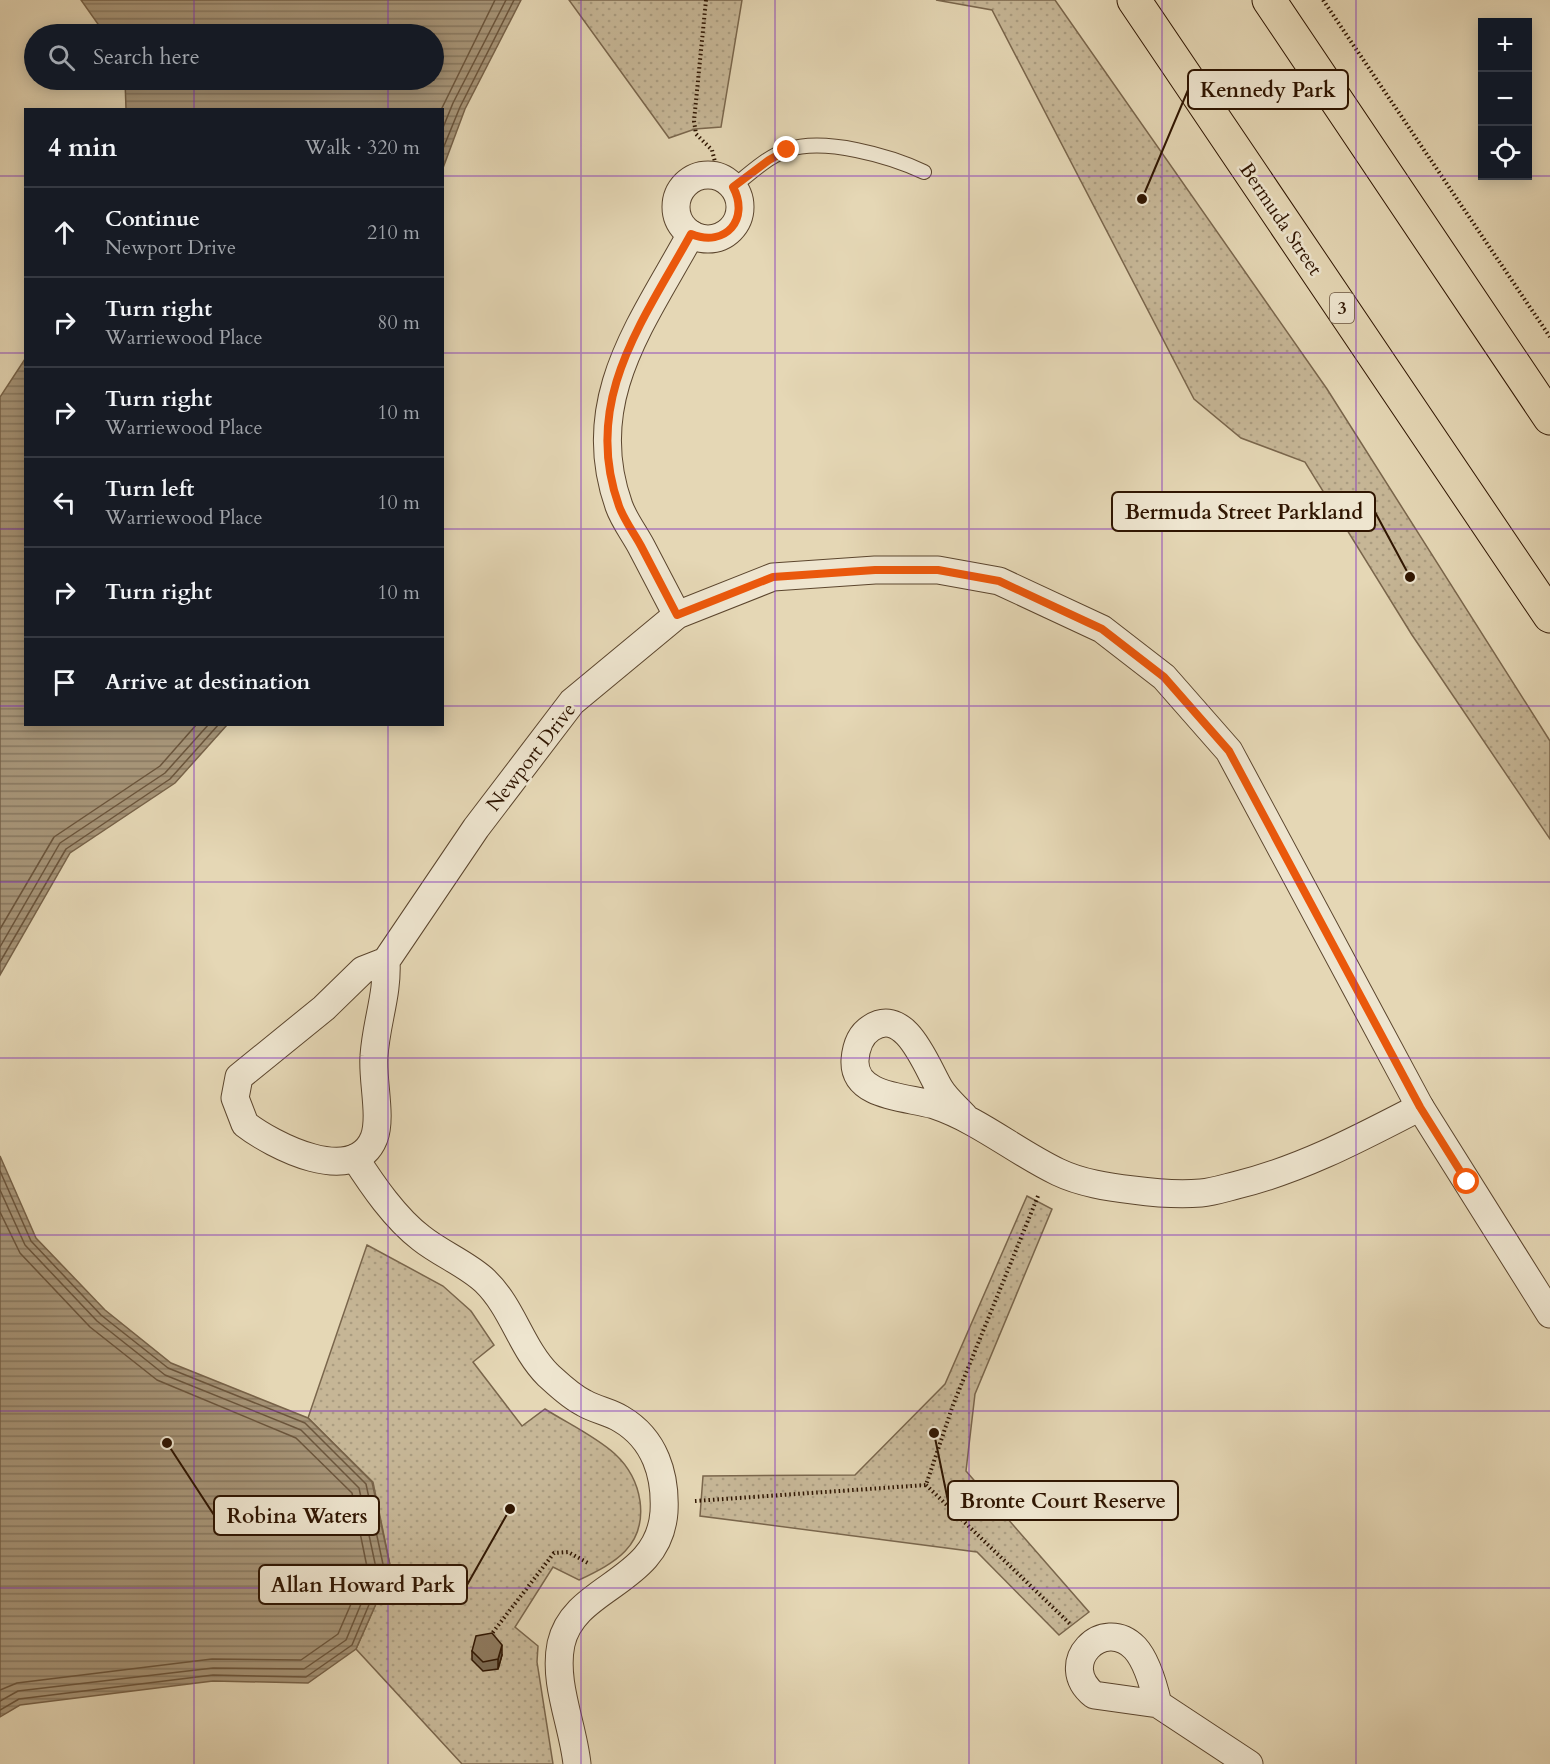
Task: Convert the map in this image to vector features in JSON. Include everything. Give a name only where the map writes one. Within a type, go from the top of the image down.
[{"type":"main road","name":"Bermuda Street","points":[[1134,0],[1550,616]]},
{"type":"main road","points":[[1269,0],[1550,418]]},
{"type":"street","points":[[698,176],[725,182],[740,207],[738,218],[732,228],[723,235],[712,238],[691,234],[683,228],[678,218],[677,198],[681,189],[698,176]]},
{"type":"street","points":[[677,615],[620,508],[612,483],[607,444],[609,411],[619,371],[627,351],[691,234]]},
{"type":"street","name":"Newport Drive","points":[[386,961],[476,828],[572,702],[677,615],[773,577],[875,570],[938,570],[999,581],[1102,629],[1164,677],[1229,751],[1420,1107],[1550,1314]]},
{"type":"street","points":[[386,961],[387,987],[376,1034],[374,1060],[376,1132],[370,1144],[355,1158],[342,1161],[314,1160],[253,1130],[241,1118],[234,1090],[239,1077],[324,1008],[363,970],[386,961]]},
{"type":"street","points":[[964,1116],[1006,1144],[1050,1167],[1106,1187],[1159,1193],[1203,1193],[1266,1178],[1334,1151],[1420,1107]]},
{"type":"street","points":[[355,1158],[408,1226],[422,1239],[485,1280],[499,1296],[530,1353],[546,1373],[583,1403],[621,1419],[637,1431],[650,1445],[658,1461],[663,1478],[664,1513],[654,1544],[643,1563],[586,1606],[572,1622],[562,1641],[559,1662],[561,1687],[574,1737],[577,1764]]},
{"type":"street","points":[[1158,1704],[1144,1665],[1133,1646],[1122,1639],[1109,1637],[1091,1644],[1079,1663],[1080,1678],[1089,1691],[1102,1698],[1158,1704],[1249,1764]]},
{"type":"lane","points":[[725,182],[787,150],[806,147],[884,156],[924,172]]},
{"type":"path","points":[[706,0],[694,121],[696,134],[712,150],[725,182]]},
{"type":"path","points":[[1323,0],[1550,337]]},
{"type":"path","points":[[926,1485],[953,1405],[1050,1167]]},
{"type":"path","points":[[693,1511],[694,1501],[926,1485],[1091,1644]]},
{"type":"path","points":[[487,1640],[554,1553],[568,1552],[587,1563],[598,1562]]},
{"type":"shaded area","points":[[569,0],[742,0],[721,127],[695,129],[669,138]]},
{"type":"shaded area","points":[[936,0],[1055,0],[1327,389],[1550,741],[1550,839],[1412,635],[1305,462],[1241,438],[1194,399],[992,10]]},
{"type":"shaded area","points":[[1027,1196],[1052,1209],[975,1394],[966,1471],[1089,1612],[1059,1635],[977,1552],[700,1516],[703,1476],[855,1475],[945,1384]]},
{"type":"shaded area","points":[[367,1245],[443,1286],[471,1311],[494,1345],[473,1362],[522,1426],[545,1409],[607,1447],[628,1469],[637,1487],[641,1517],[633,1541],[625,1551],[605,1567],[579,1580],[553,1567],[515,1627],[538,1646],[537,1662],[553,1764],[462,1764],[356,1649],[391,1570],[373,1482],[308,1418]]},
{"type":"water","points":[[81,0],[521,0],[465,109],[444,165],[444,108],[126,108],[125,90],[444,90],[444,24],[98,24]]},
{"type":"water","points":[[24,361],[24,726],[226,726],[175,783],[70,853],[0,975],[0,397]]},
{"type":"water","points":[[0,1156],[36,1238],[105,1310],[171,1363],[308,1418],[372,1482],[391,1570],[356,1649],[308,1683],[213,1681],[20,1705],[0,1717]]},
{"type":"building","points":[[492,1633],[502,1645],[498,1659],[483,1662],[472,1651],[476,1636]]},
{"type":"place","name":"Kennedy Park","points":[[1142,199]]},
{"type":"place","name":"Bermuda Street Parkland","points":[[1410,577]]},
{"type":"place","name":"Bronte Court Reserve","points":[[934,1433]]},
{"type":"place","name":"Robina Waters","points":[[167,1443]]},
{"type":"place","name":"Allan Howard Park","points":[[510,1509]]},
{"type":"route","points":[[787,150],[769,160],[733,187],[740,207],[738,218],[732,228],[723,235],[712,238],[702,238],[691,234],[627,351],[615,381],[609,411],[607,444],[612,483],[620,508],[677,615],[773,577],[875,570],[938,570],[999,581],[1102,629],[1164,677],[1229,751],[1420,1107],[1467,1182]]}]
